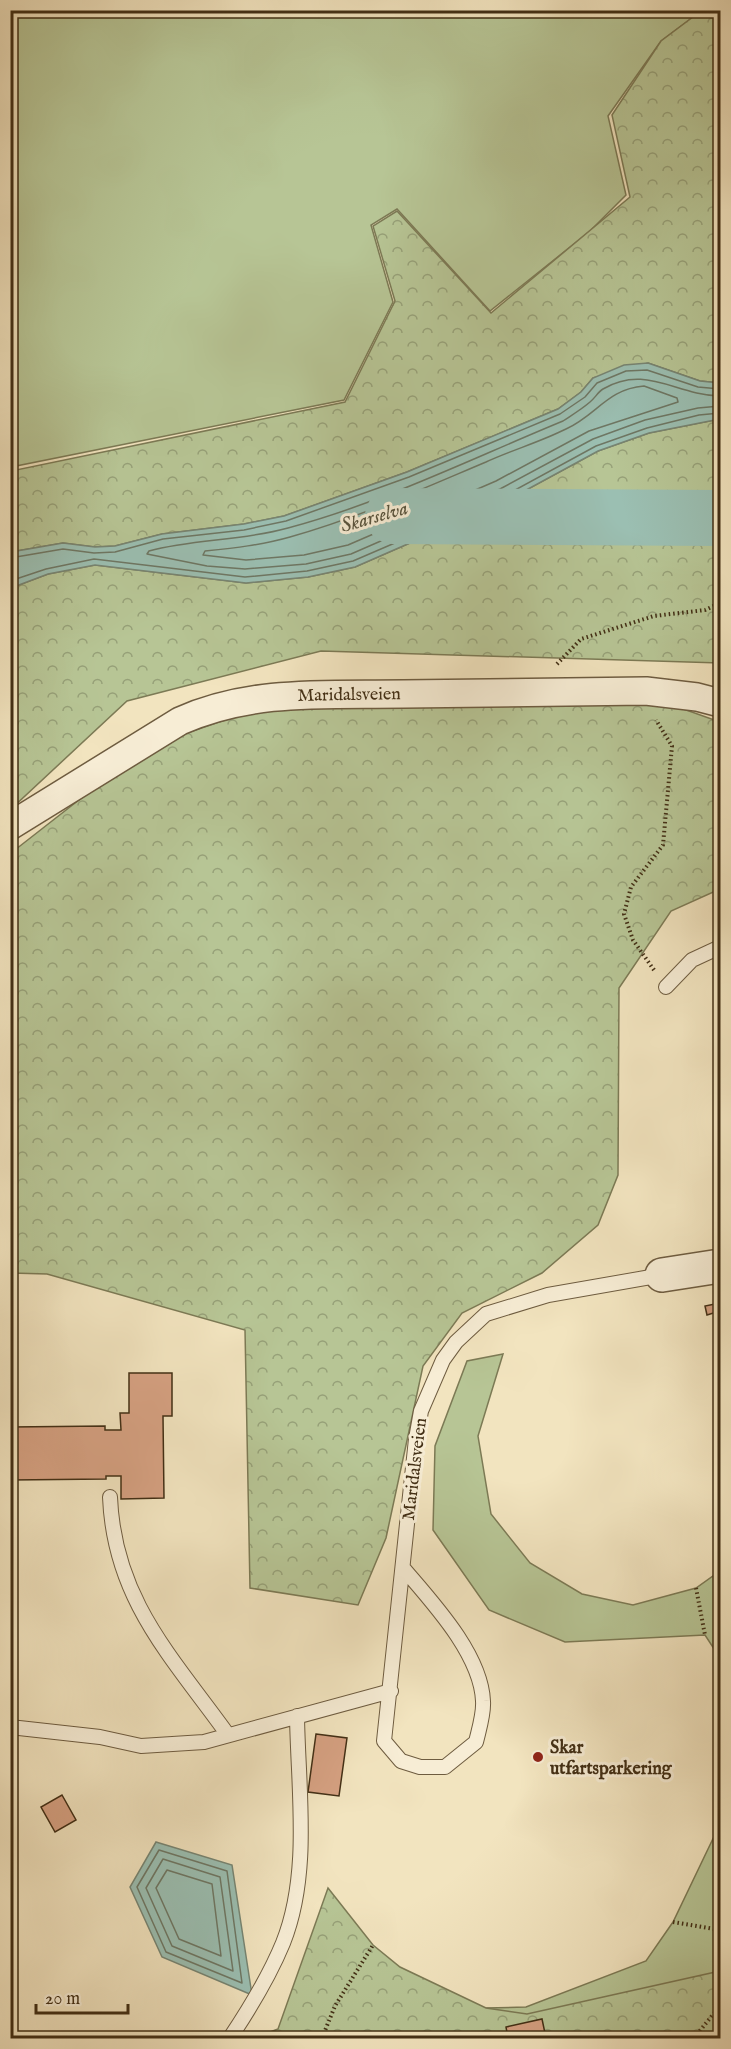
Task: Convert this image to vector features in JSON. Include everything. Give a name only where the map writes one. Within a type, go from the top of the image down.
[{"type":"street","name":"Maridalsveien","points":[[10,826],[180,721],[207,709],[303,693],[646,691],[698,697],[720,703]]},
{"type":"street","name":"Maridalsveien","points":[[662,1275],[720,1266]]},
{"type":"lane","points":[[666,987],[692,960],[720,947]]},
{"type":"lane","name":"Maridalsveien","points":[[403,1568],[451,1624],[477,1676],[483,1701],[476,1742],[445,1767],[420,1767],[401,1761],[384,1741],[392,1691],[403,1568],[412,1471],[421,1411],[439,1368],[456,1342],[486,1314],[548,1295],[662,1275]]},
{"type":"lane","points":[[110,1497],[111,1531],[118,1557],[140,1611],[157,1640],[228,1735]]},
{"type":"lane","points":[[10,1726],[100,1737],[141,1746],[204,1742],[392,1691]]},
{"type":"lane","points":[[230,2038],[264,1982],[284,1941],[293,1909],[299,1880],[297,1716]]},
{"type":"path","points":[[529,693],[581,639],[654,616],[705,610],[720,603]]},
{"type":"path","points":[[646,691],[649,708],[672,746],[663,845],[631,887],[624,914],[633,940],[666,987]]},
{"type":"path","points":[[696,1588],[705,1635]]},
{"type":"path","points":[[673,1922],[720,1930]]},
{"type":"path","points":[[322,2038],[335,2006],[373,1945]]},
{"type":"path","points":[[694,2038],[720,2006]]},
{"type":"green space","points":[[11,11],[701,11],[661,41],[608,116],[626,195],[589,232],[490,311],[397,209],[371,225],[393,302],[344,400],[11,467]]},
{"type":"green space","points":[[701,11],[720,11],[720,383],[700,381],[648,363],[593,378],[581,392],[558,409],[407,472],[284,516],[244,524],[162,534],[115,546],[95,547],[63,543],[11,552],[11,471],[345,402],[395,301],[373,226],[397,211],[491,313],[630,197],[612,115],[661,41]]},
{"type":"green space","points":[[720,419],[720,663],[321,651],[127,701],[11,809],[11,588],[48,574],[95,565],[246,583],[308,577],[355,567],[506,501],[598,451],[649,433]]},
{"type":"green space","points":[[644,695],[720,722],[720,889],[671,911],[619,988],[618,1175],[598,1225],[542,1273],[462,1313],[423,1366],[386,1538],[358,1605],[250,1588],[245,1330],[47,1274],[11,1273],[11,853],[148,746],[291,698]]},
{"type":"green space","points":[[503,1354],[478,1436],[491,1514],[530,1563],[582,1594],[633,1605],[696,1588],[720,1571],[720,1658],[705,1635],[565,1642],[489,1610],[433,1530],[435,1446],[467,1361]]},
{"type":"green space","points":[[720,1824],[720,2002],[498,2038],[486,2008],[526,2007],[646,1961],[673,1922]]},
{"type":"green space","points":[[328,1888],[373,1945],[400,1967],[486,2008],[527,2014],[720,1971],[720,2038],[254,2038],[278,2029]]},
{"type":"water","name":"Skarselva","points":[[648,363],[700,381],[720,383],[720,419],[649,433],[598,451],[506,501],[355,567],[308,577],[246,583],[95,565],[48,574],[11,588],[11,552],[63,543],[95,547],[115,546],[162,534],[244,524],[284,516],[407,472],[558,409],[581,392],[593,378],[624,365]]},
{"type":"water","points":[[156,1842],[232,1865],[252,1995],[162,1957],[130,1887]]},
{"type":"building","points":[[720,1303],[720,1311],[707,1315],[705,1306]]},
{"type":"building","points":[[129,1373],[172,1373],[172,1416],[163,1416],[164,1498],[121,1499],[121,1476],[106,1476],[106,1479],[10,1480],[10,1427],[105,1426],[105,1430],[121,1430],[120,1413],[129,1413]]},
{"type":"building","points":[[316,1734],[347,1738],[339,1796],[308,1792]]},
{"type":"building","points":[[62,1795],[76,1820],[55,1832],[41,1807]]},
{"type":"building","points":[[542,2019],[546,2038],[508,2038],[506,2027]]},
{"type":"waterway","name":"Skarselva","points":[[393,516],[720,518]]},
{"type":"place","name":"Skar utfartsparkering","points":[[538,1757]]}]
